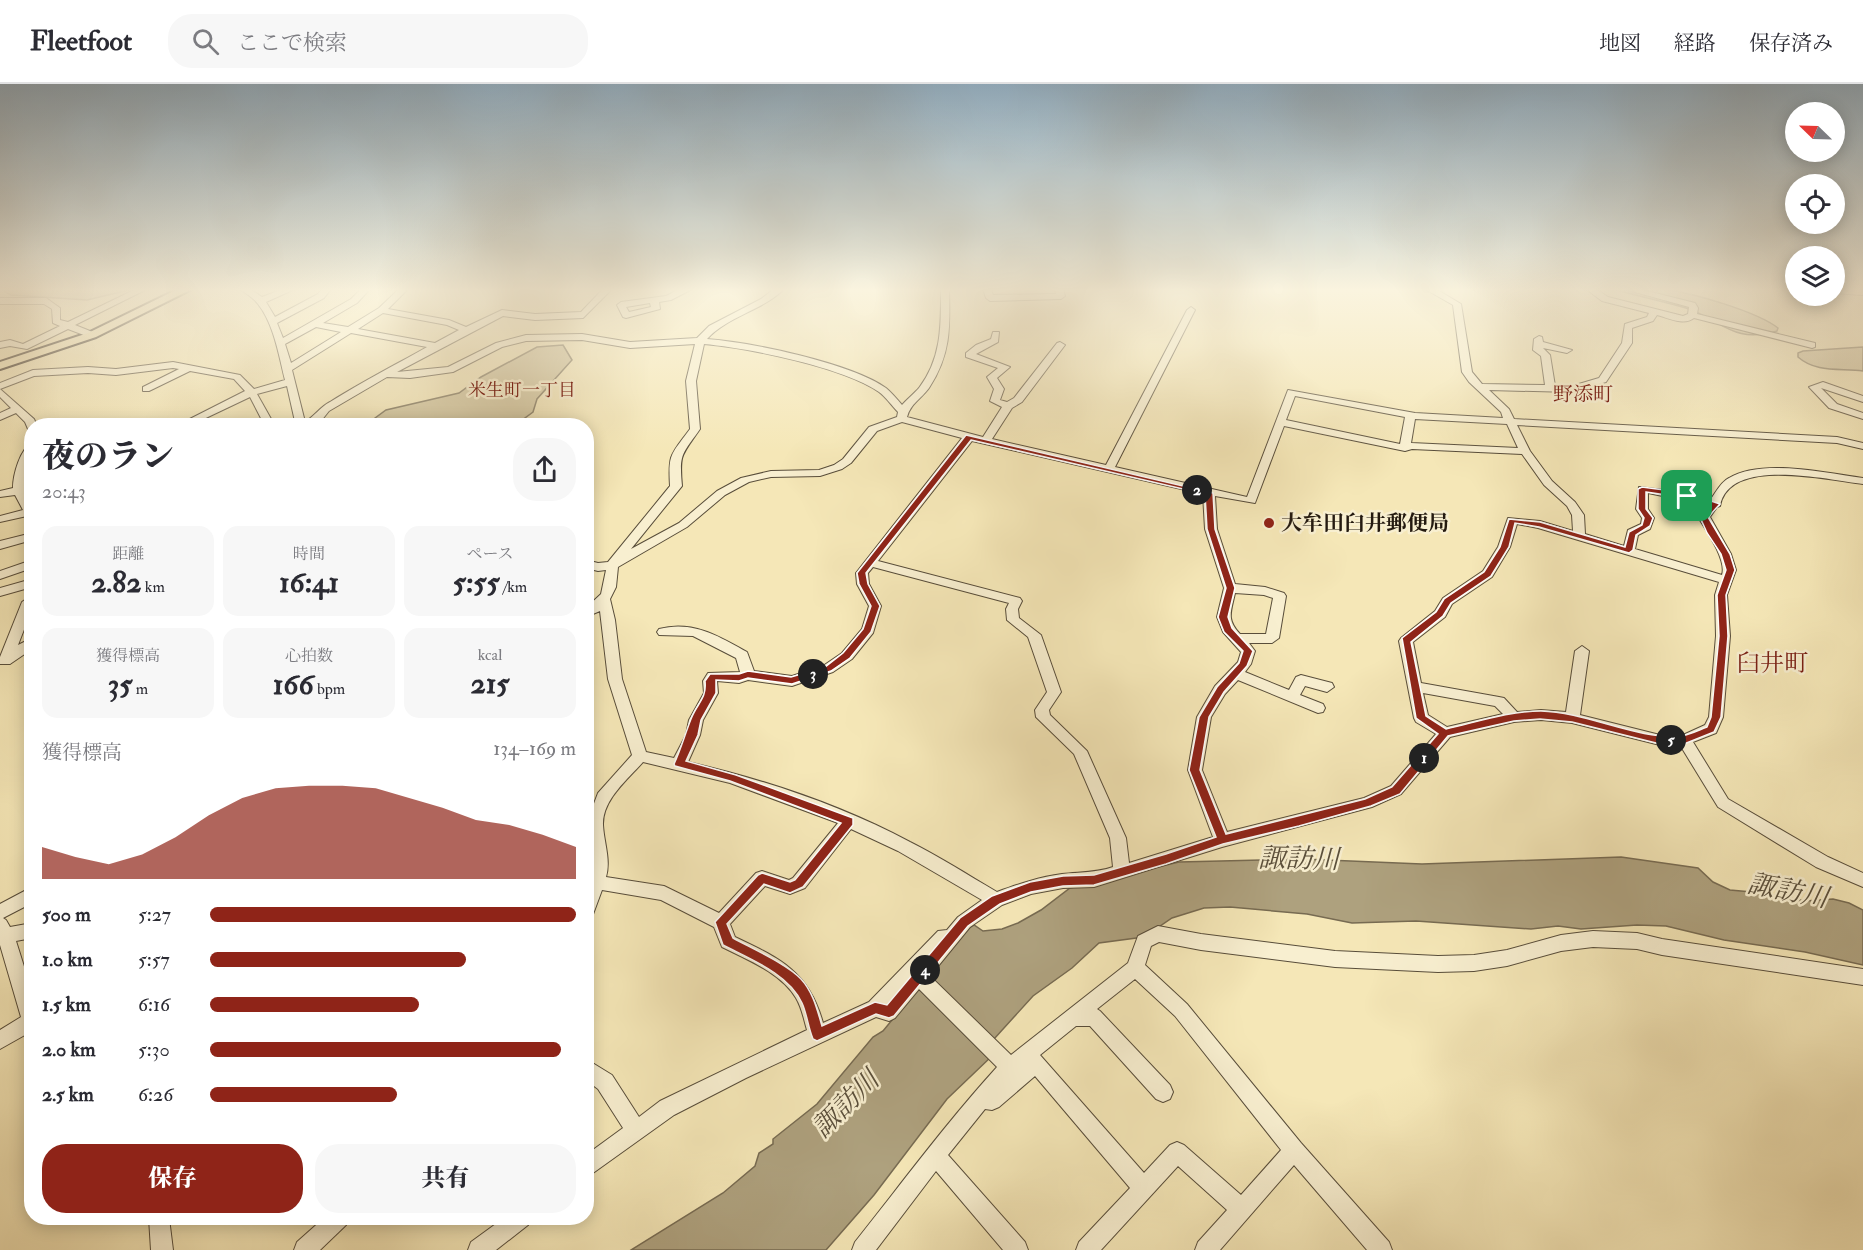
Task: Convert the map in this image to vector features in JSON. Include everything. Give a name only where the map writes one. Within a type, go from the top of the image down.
[{"type":"main road","points":[[0,366],[67,343]]},
{"type":"street","points":[[11,343],[24,347],[32,343]]},
{"type":"street","points":[[288,369],[329,343]]},
{"type":"street","points":[[421,343],[435,346]]},
{"type":"street","points":[[317,418],[325,409],[440,343]]},
{"type":"street","points":[[385,374],[410,375],[450,370],[505,343]]},
{"type":"street","points":[[622,343],[658,343]]},
{"type":"street","points":[[594,610],[604,599],[613,571],[676,486],[674,462],[676,455],[694,429],[691,381],[699,343]]},
{"type":"street","points":[[726,343],[783,355],[844,372],[882,390],[902,415],[969,437],[1251,501],[1291,392],[1411,416],[1837,440],[1863,446]]},
{"type":"street","points":[[594,566],[613,571],[683,525],[732,486],[745,480],[771,474],[830,471],[847,460],[873,429],[902,415],[908,402],[920,392],[944,343]]},
{"type":"street","points":[[987,343],[969,355],[1005,367],[992,377],[999,389],[995,401],[1008,406]]},
{"type":"street","points":[[1109,469],[1174,343]]},
{"type":"street","points":[[1463,343],[1467,372],[1479,387],[1505,411],[1525,451],[1548,483],[1571,504],[1578,515],[1579,537]]},
{"type":"street","points":[[1538,343],[1539,350],[1545,355],[1551,389]]},
{"type":"street","points":[[1543,343],[1567,350]]},
{"type":"street","points":[[1479,387],[1572,389],[1603,380],[1627,343]]},
{"type":"street","points":[[1806,343],[1812,345]]},
{"type":"street","points":[[279,344],[301,418]]},
{"type":"street","points":[[986,441],[1008,406],[1018,400],[1060,345]]},
{"type":"street","points":[[0,386],[33,373],[88,370],[117,372],[173,365],[190,367],[237,377],[243,381],[267,418]]},
{"type":"street","points":[[146,389],[190,367]]},
{"type":"street","points":[[198,418],[250,393],[290,382]]},
{"type":"street","points":[[1863,399],[1823,385],[1814,387],[1833,406],[1863,416]]},
{"type":"street","points":[[0,392],[28,418]]},
{"type":"street","points":[[0,417],[18,409]]},
{"type":"street","points":[[1405,448],[1411,416]]},
{"type":"street","points":[[1280,422],[1405,448],[1411,446],[1525,451]]},
{"type":"street","points":[[679,764],[693,735],[696,720],[711,693],[710,681],[713,676],[739,678],[748,675],[792,681],[828,669],[847,656],[868,630],[875,606],[863,584],[862,573],[969,437]]},
{"type":"street","points":[[24,464],[19,475],[24,486]]},
{"type":"street","points":[[594,1162],[667,1108],[739,1071],[875,1008],[939,939],[996,900],[1030,887],[1063,881],[1094,880],[1222,840],[1344,809],[1396,790],[1445,733],[1514,717],[1540,715],[1572,718],[1642,737],[1684,740],[1711,729],[1716,717],[1723,636],[1721,595],[1730,570],[1725,554],[1711,533],[1704,517],[1734,480],[1753,474],[1791,473],[1863,481]]},
{"type":"street","points":[[0,494],[24,488]]},
{"type":"street","points":[[1629,550],[1632,533],[1646,526],[1648,518],[1642,509],[1642,489],[1687,496],[1716,504]]},
{"type":"street","points":[[24,492],[21,502],[24,506]]},
{"type":"street","points":[[1209,493],[1211,529],[1230,588],[1223,617],[1228,630],[1248,651],[1244,664],[1221,690],[1204,717],[1195,770],[1222,840]]},
{"type":"street","points":[[0,519],[24,515]]},
{"type":"street","points":[[1445,733],[1421,718],[1406,641],[1440,614],[1447,601],[1488,574],[1504,547],[1512,520],[1528,522],[1629,550],[1726,580]]},
{"type":"street","points":[[0,545],[24,538]]},
{"type":"street","points":[[869,562],[1016,601],[1012,609],[1013,620],[1034,635],[1054,692],[1042,710],[1043,717],[1080,751],[1118,838],[1122,871]]},
{"type":"street","points":[[0,575],[24,567]]},
{"type":"street","points":[[0,592],[24,585]]},
{"type":"street","points":[[1230,588],[1265,591],[1280,596],[1272,639],[1237,639]]},
{"type":"street","points":[[604,599],[615,679],[640,756]]},
{"type":"street","points":[[3,663],[24,612]]},
{"type":"street","points":[[664,632],[691,630],[710,637],[742,655],[748,675]]},
{"type":"street","points":[[3,663],[24,648]]},
{"type":"street","points":[[1572,718],[1582,651]]},
{"type":"street","points":[[1235,673],[1318,708]]},
{"type":"street","points":[[1292,697],[1301,680],[1327,687]]},
{"type":"street","points":[[1415,687],[1499,702],[1514,717]]},
{"type":"street","points":[[1684,740],[1723,803],[1822,862],[1863,880]]},
{"type":"street","points":[[640,756],[732,778],[849,821],[903,846],[996,900]]},
{"type":"street","points":[[594,885],[601,867],[595,822],[603,797],[640,756]]},
{"type":"street","points":[[721,922],[762,878],[790,887],[799,883],[849,821]]},
{"type":"street","points":[[595,882],[664,893],[721,922],[728,942],[761,959],[796,982],[808,1001],[817,1034]]},
{"type":"street","points":[[0,912],[24,898]]},
{"type":"street","points":[[875,1008],[889,1012],[921,978],[964,922]]},
{"type":"street","points":[[24,930],[3,930],[24,998]]},
{"type":"street","points":[[863,1250],[1008,1064],[1136,968],[1144,941],[1158,934],[1201,942],[1335,959],[1438,964],[1474,963],[1506,958],[1593,939],[1637,941],[1662,947],[1863,977]]},
{"type":"street","points":[[1136,968],[1181,1011],[1294,1150],[1381,1250]]},
{"type":"street","points":[[921,978],[1008,1064]]},
{"type":"street","points":[[1071,1017],[1094,1017],[1163,1092]]},
{"type":"street","points":[[0,1040],[24,1025]]},
{"type":"street","points":[[981,1099],[992,1100],[1036,1063],[1144,1188]]},
{"type":"street","points":[[594,1074],[604,1082],[636,1130]]},
{"type":"street","points":[[1206,1250],[1294,1150]]},
{"type":"street","points":[[1087,1250],[1177,1152],[1241,1209]]},
{"type":"street","points":[[935,1155],[1017,1250]]},
{"type":"street","points":[[160,1225],[162,1250]]},
{"type":"street","points":[[305,1250],[332,1225]]},
{"type":"street","points":[[479,1250],[512,1225]]},
{"type":"shaded area","points":[[563,345],[572,360],[537,399],[533,412],[525,418],[375,418],[386,410],[459,393],[481,377],[537,347]]},
{"type":"shaded area","points":[[1863,347],[1863,371],[1820,368],[1798,357],[1798,353],[1803,351]]},
{"type":"water","name":"諏訪川","points":[[1621,857],[1698,868],[1713,882],[1730,890],[1763,893],[1805,901],[1833,899],[1849,903],[1863,910],[1863,965],[1805,952],[1724,940],[1666,926],[1637,925],[1581,929],[1558,926],[1531,929],[1416,921],[1352,923],[1307,914],[1230,907],[1204,908],[1172,918],[1144,937],[1099,943],[1072,968],[1033,996],[994,1039],[992,1056],[947,1099],[874,1195],[826,1250],[631,1250],[723,1193],[755,1166],[759,1153],[773,1144],[773,1139],[817,1104],[873,1037],[883,1031],[967,929],[974,925],[983,931],[1002,929],[1041,910],[1070,888],[1179,862],[1303,859],[1422,864]]},
{"type":"place","name":"大牟田臼井郵便局","points":[[1269,523]]},
{"type":"district","name":"米生町一丁目","points":[[522,390]]},
{"type":"district","name":"野添町","points":[[1583,394]]},
{"type":"district","name":"臼井町","points":[[1772,663]]},
{"type":"route","points":[[1687,496],[1642,489],[1642,509],[1648,518],[1646,526],[1632,533],[1629,550],[1540,525],[1512,520],[1504,547],[1488,574],[1447,601],[1440,614],[1406,641],[1421,718],[1445,733],[1396,790],[1367,803],[1222,840],[1195,770],[1204,717],[1221,690],[1244,664],[1248,651],[1228,630],[1223,617],[1230,588],[1211,529],[1208,508],[1209,493],[969,437],[862,573],[863,584],[875,606],[868,630],[847,656],[828,669],[792,681],[748,675],[739,678],[713,676],[710,681],[711,693],[696,720],[693,735],[679,764],[732,778],[849,821],[825,855],[799,883],[790,887],[762,878],[721,922],[728,942],[761,959],[796,982],[808,1001],[817,1034],[875,1008],[889,1012],[964,922],[996,900],[1030,887],[1063,881],[1094,880],[1222,840],[1299,822],[1367,803],[1396,790],[1410,775],[1445,733],[1514,717],[1540,715],[1572,718],[1660,740],[1684,740],[1711,729],[1716,717],[1723,636],[1721,595],[1730,570],[1725,554],[1711,533],[1704,517],[1716,504],[1687,496]]}]
